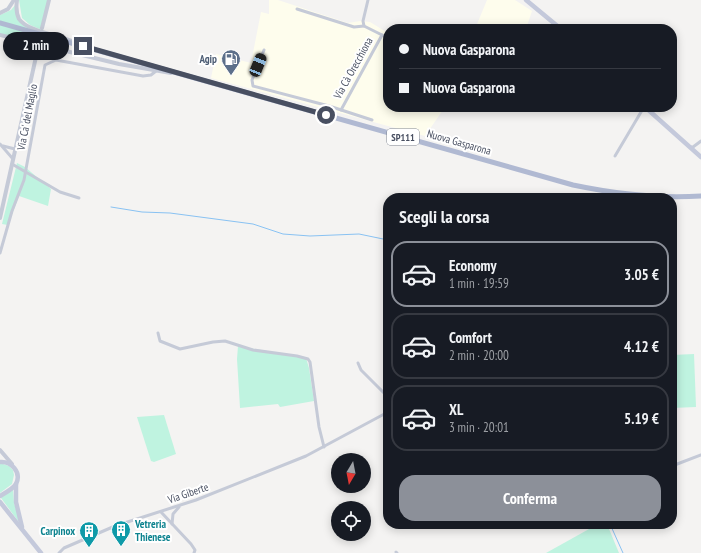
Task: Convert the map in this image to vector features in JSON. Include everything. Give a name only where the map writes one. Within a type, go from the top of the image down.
[{"type":"main road","points":[[526,0],[555,24]]},
{"type":"main road","name":"Nuova Gasparona","points":[[0,23],[573,185],[616,193]]},
{"type":"main road","points":[[651,112],[701,156]]},
{"type":"main road","name":"Nuova Gasparona","points":[[677,197],[701,196]]},
{"type":"main road","name":"Nuova Gasparona","points":[[684,197],[701,200]]},
{"type":"main road","points":[[0,462],[4,461],[12,465],[16,471],[16,502],[23,530]]},
{"type":"main road","points":[[0,496],[8,492],[16,484]]},
{"type":"main road","points":[[0,502],[41,553]]},
{"type":"street","points":[[0,13],[8,9],[15,0]]},
{"type":"street","points":[[15,0],[18,18],[23,23],[30,27],[83,46]]},
{"type":"street","points":[[42,28],[49,0]]},
{"type":"street","name":"Via Cà Orecchiona","points":[[364,26],[363,21],[368,0]]},
{"type":"street","name":"Via Cà Orecchiona","points":[[297,10],[354,27],[364,26],[382,34],[341,110]]},
{"type":"street","points":[[0,35],[119,64],[208,81]]},
{"type":"street","points":[[0,216],[40,39]]},
{"type":"street","points":[[28,42],[34,48],[36,56]]},
{"type":"street","points":[[36,56],[39,51],[44,48],[52,48]]},
{"type":"street","points":[[264,50],[252,80],[253,86],[329,106],[372,120]]},
{"type":"street","name":"Via Ca' del Maglio","points":[[0,253],[12,211],[24,180],[46,65],[56,60],[143,76],[150,75],[156,71]]},
{"type":"street","points":[[326,115],[329,106]]},
{"type":"street","points":[[615,156],[642,112]]},
{"type":"street","points":[[690,147],[701,141]]},
{"type":"street","points":[[1,144],[15,149]]},
{"type":"street","points":[[1,144],[13,159]]},
{"type":"street","points":[[12,164],[60,192],[79,198]]},
{"type":"street","points":[[158,333],[160,340],[180,349],[225,341],[253,350],[283,353],[308,359],[310,362],[319,427],[324,447]]},
{"type":"street","points":[[358,363],[361,370],[383,392]]},
{"type":"street","name":"Via Giberte","points":[[59,553],[64,548],[115,526],[180,506],[256,477],[324,447],[383,415]]},
{"type":"street","points":[[0,450],[12,465]]},
{"type":"street","points":[[677,464],[701,455]]},
{"type":"street","points":[[172,524],[172,517],[175,510],[180,506]]},
{"type":"street","points":[[167,510],[172,517]]},
{"type":"street","points":[[166,518],[167,510]]},
{"type":"street","points":[[161,512],[191,544],[195,550],[194,553]]},
{"type":"shaded area","points":[[269,0],[278,0],[348,23],[360,21],[370,22],[383,30],[383,112],[442,112],[425,136],[211,78],[216,54],[251,63],[261,12],[269,14]]},
{"type":"shaded area","points":[[487,0],[515,0],[532,11],[528,24],[477,24]]},
{"type":"green space","points":[[19,0],[49,0],[42,30],[30,25],[22,18]]},
{"type":"green space","points":[[16,4],[19,19],[35,31],[0,22],[0,15],[11,10]]},
{"type":"green space","points":[[0,25],[41,36],[40,47],[33,43],[0,34]]},
{"type":"green space","points":[[17,163],[25,167],[51,189],[48,206],[19,196],[8,225],[2,224]]},
{"type":"green space","points":[[238,346],[306,358],[314,401],[280,407],[278,404],[240,408],[237,359]]},
{"type":"green space","points":[[694,354],[696,407],[677,408],[677,355]]},
{"type":"green space","points":[[164,415],[176,454],[154,462],[151,461],[137,417]]},
{"type":"green space","points":[[0,463],[9,466],[13,470],[14,475],[12,484],[0,493]]},
{"type":"green space","points":[[13,489],[14,503],[21,525],[1,498]]},
{"type":"green space","points":[[589,529],[609,529],[619,553],[546,553]]},
{"type":"waterway","points":[[111,207],[142,212],[170,213],[253,224],[283,234],[310,236],[359,234],[383,239]]},
{"type":"waterway","points":[[612,529],[623,553]]},
{"type":"place","name":"Agip","points":[[231,76]]},
{"type":"place","name":"Vetreria Thienese","points":[[121,547]]},
{"type":"place","name":"Carpinox","points":[[89,548]]},
{"type":"route","points":[[83,46],[326,115]]}]
